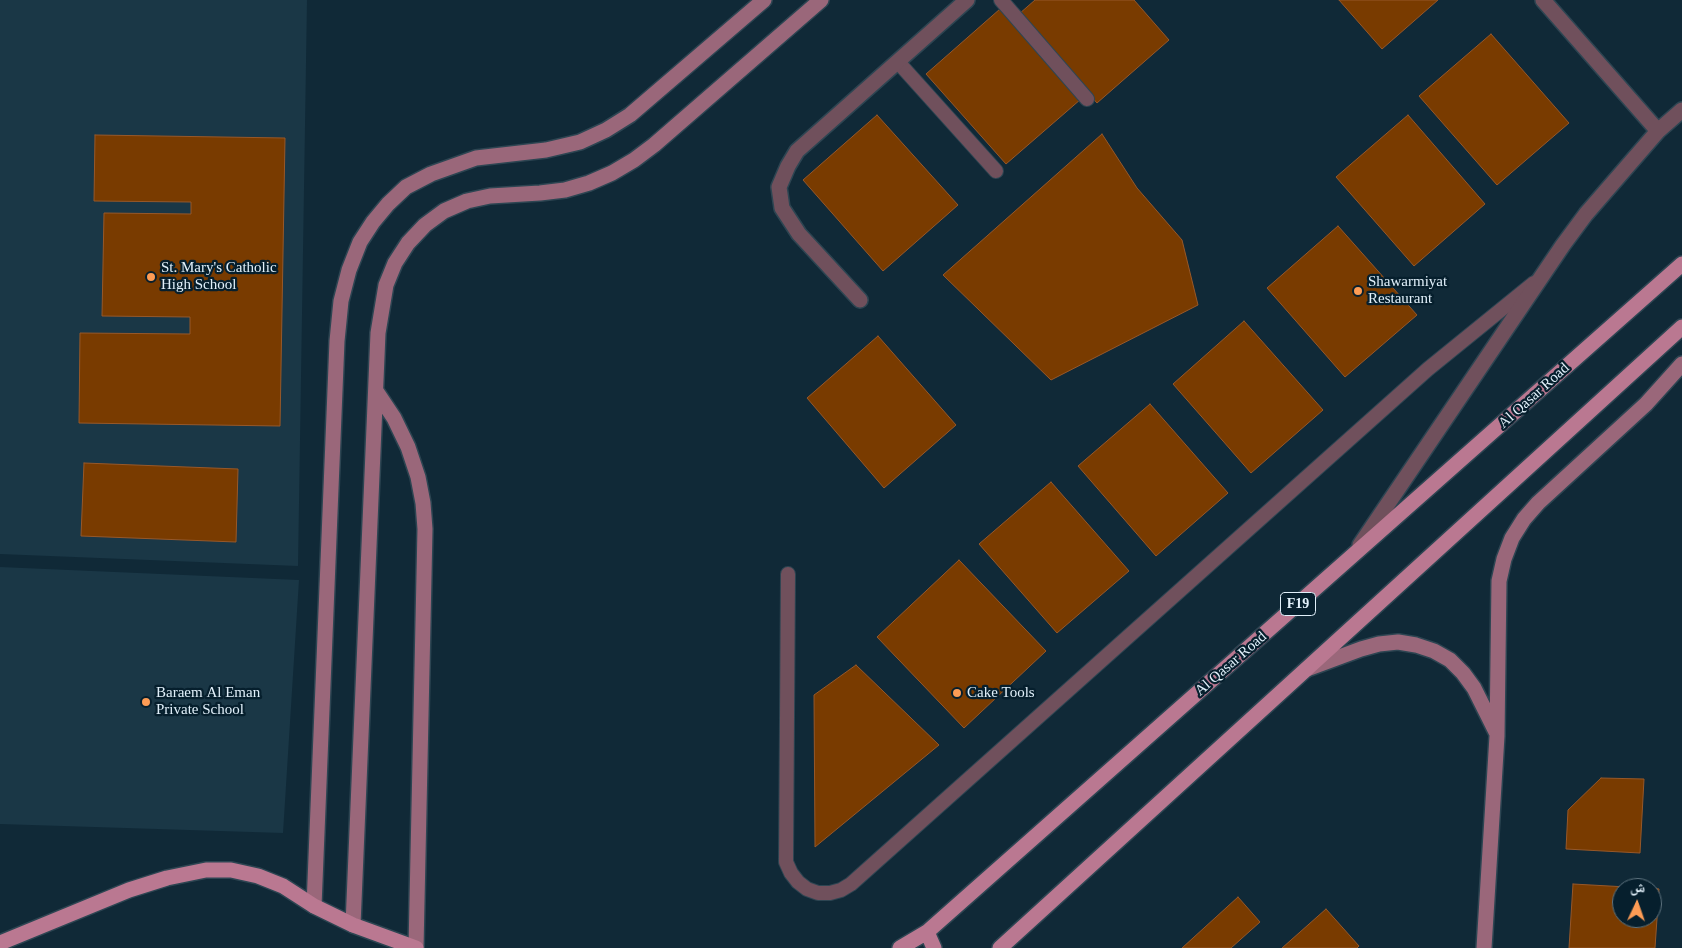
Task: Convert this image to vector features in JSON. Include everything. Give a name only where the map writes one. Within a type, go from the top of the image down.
[{"type":"main road","name":"Al Qasar Road","points":[[900,948],[927,932],[1352,558],[1682,264]]},
{"type":"main road","points":[[1000,948],[1682,327]]},
{"type":"main road","points":[[0,943],[129,890],[167,878],[206,870],[231,870],[258,876],[283,886],[314,906],[353,925],[416,948]]},
{"type":"main road","points":[[927,932],[934,948]]},
{"type":"street","points":[[314,906],[337,341],[341,301],[349,270],[360,242],[388,204],[406,188],[431,174],[476,158],[546,150],[580,142],[606,130],[630,115],[764,0]]},
{"type":"street","points":[[353,925],[378,333],[386,285],[395,263],[408,243],[425,225],[444,211],[467,201],[490,196],[540,194],[565,190],[589,183],[612,173],[634,160],[654,145],[821,0]]},
{"type":"street","points":[[860,300],[799,234],[782,208],[779,186],[797,151],[967,0]]},
{"type":"street","points":[[1543,0],[1658,131]]},
{"type":"street","points":[[1352,558],[1586,214],[1658,131],[1682,110]]},
{"type":"street","points":[[1484,948],[1498,736],[1499,581],[1504,559],[1512,538],[1538,502],[1646,404],[1682,364]]},
{"type":"street","points":[[376,391],[394,418],[408,447],[418,478],[423,503],[425,529],[416,948]]},
{"type":"street","points":[[1305,669],[1380,644],[1398,642],[1434,651],[1450,660],[1463,673],[1474,688],[1498,736]]},
{"type":"lane","points":[[1000,0],[1086,99]]},
{"type":"lane","points":[[898,62],[996,171]]},
{"type":"lane","points":[[788,574],[786,862],[798,882],[818,892],[830,893],[841,890],[851,884],[1428,369],[1541,278]]},
{"type":"shaded area","name":"St. Mary's Catholic High School","points":[[0,0],[307,0],[298,566],[0,554]]},
{"type":"shaded area","name":"Baraem Al Eman Private School","points":[[0,567],[299,580],[283,833],[0,824]]},
{"type":"building","points":[[1035,0],[1134,0],[1169,40],[1097,103],[1019,14]]},
{"type":"building","points":[[1339,0],[1438,0],[1382,49]]},
{"type":"building","points":[[1000,9],[1081,99],[1006,164],[926,74]]},
{"type":"building","points":[[1491,34],[1569,123],[1497,185],[1419,96]]},
{"type":"building","points":[[877,115],[958,205],[883,271],[803,180]]},
{"type":"building","points":[[1408,115],[1485,204],[1414,266],[1336,177]]},
{"type":"building","points":[[1102,134],[1137,188],[1182,240],[1198,305],[1051,380],[943,275]]},
{"type":"building","points":[[95,135],[285,138],[280,426],[79,423],[80,333],[190,334],[190,317],[102,316],[104,213],[191,214],[191,202],[94,201]]},
{"type":"building","points":[[1338,226],[1417,315],[1345,377],[1267,288]]},
{"type":"building","points":[[1244,321],[1323,410],[1251,473],[1173,384]]},
{"type":"building","points":[[878,336],[956,425],[884,488],[807,398]]},
{"type":"building","points":[[1150,404],[1228,493],[1156,556],[1078,466]]},
{"type":"building","points":[[84,463],[238,469],[236,542],[81,536]]},
{"type":"building","points":[[1051,482],[1129,571],[1057,633],[979,544]]},
{"type":"building","points":[[959,560],[1046,651],[964,728],[877,637]]},
{"type":"building","points":[[856,665],[939,745],[815,847],[814,695]]},
{"type":"building","points":[[1601,778],[1644,779],[1640,853],[1566,849],[1568,810]]},
{"type":"building","points":[[1573,884],[1612,886],[1612,928],[1656,928],[1655,948],[1569,948]]},
{"type":"building","points":[[1238,897],[1260,922],[1231,948],[1182,948]]},
{"type":"building","points":[[1326,909],[1359,946],[1357,948],[1282,948]]},
{"type":"place","name":"St. Mary's Catholic High School","points":[[151,277]]},
{"type":"place","name":"Shawarmiyat Restaurant","points":[[1358,291]]},
{"type":"place","name":"Cake Tools","points":[[957,693]]},
{"type":"place","name":"Baraem Al Eman Private School","points":[[146,702]]}]
